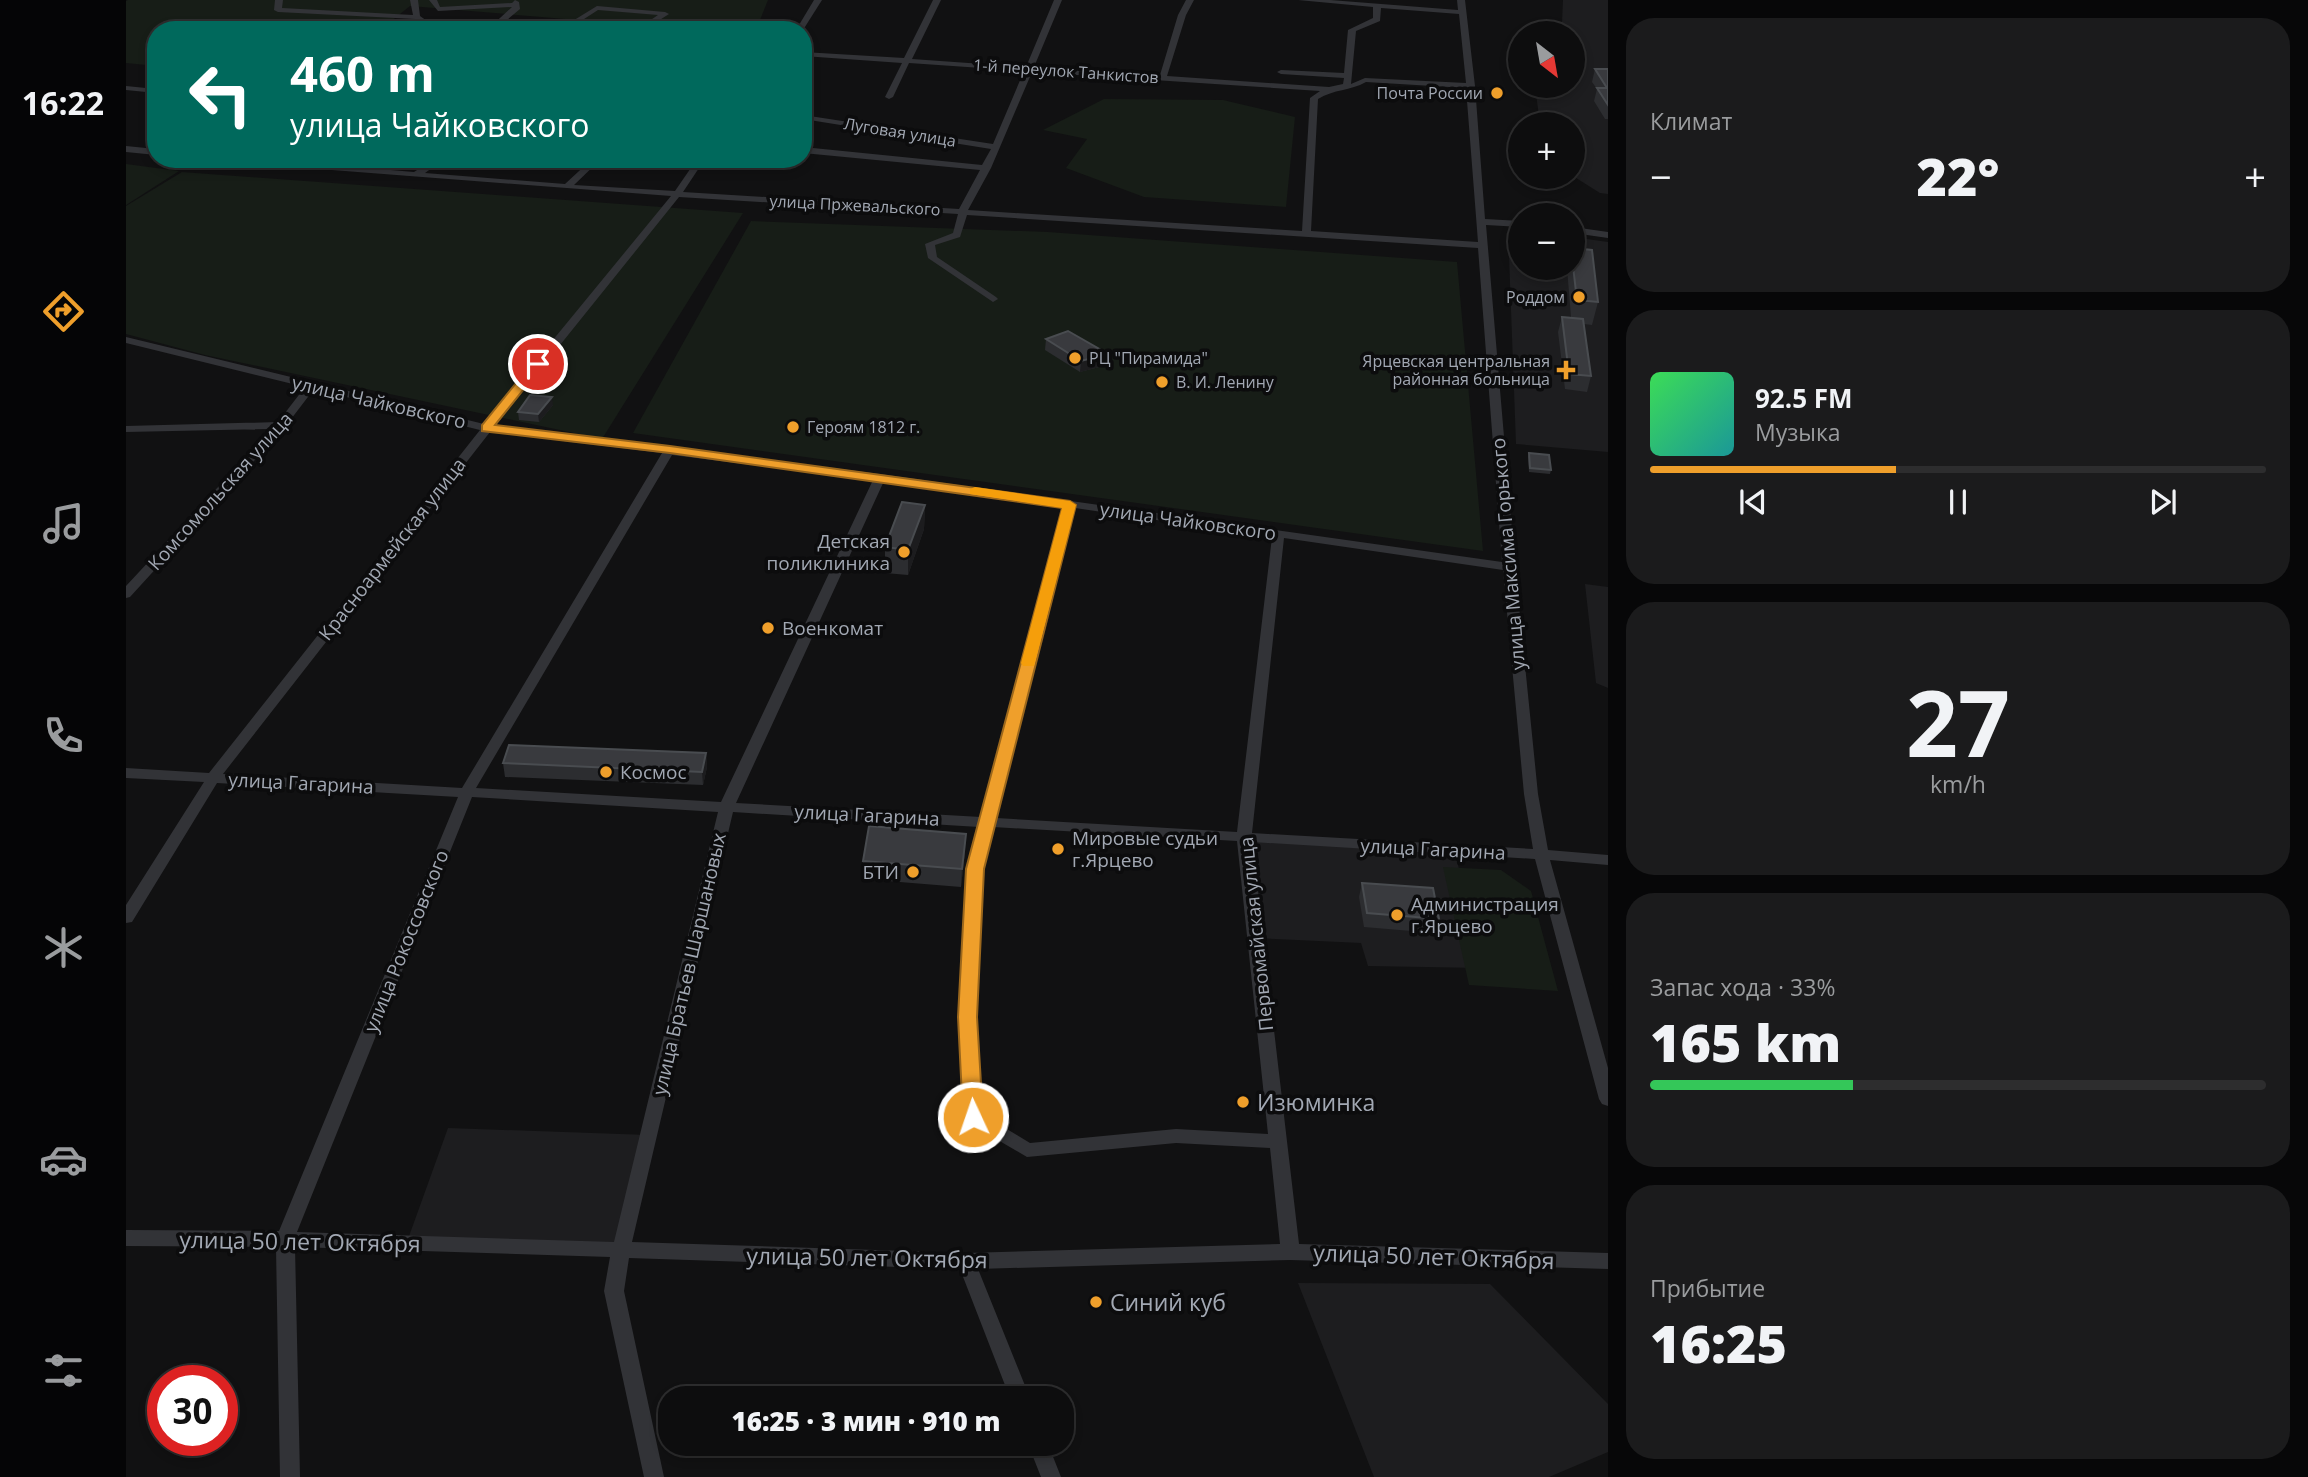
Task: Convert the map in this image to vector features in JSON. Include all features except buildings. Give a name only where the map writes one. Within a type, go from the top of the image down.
[{"type":"street","points":[[279,0],[278,10],[416,17],[421,21]]},
{"type":"street","points":[[321,12],[323,0]]},
{"type":"street","points":[[367,14],[368,0]]},
{"type":"street","points":[[414,0],[416,17]]},
{"type":"street","points":[[433,0],[438,9],[515,3],[516,9],[501,21]]},
{"type":"street","points":[[805,21],[818,0]]},
{"type":"street","points":[[889,97],[937,0]]},
{"type":"street","points":[[993,299],[933,258],[930,244],[957,235],[963,211],[996,147],[1058,0]]},
{"type":"street","points":[[1163,78],[1182,15],[1190,0]]},
{"type":"street","points":[[1302,0],[1462,12]]},
{"type":"street","name":"улица Максима Горького","points":[[1461,0],[1471,86],[1508,567],[1531,794],[1541,854],[1608,1099]]},
{"type":"street","points":[[1345,87],[1352,30],[1377,19],[1377,5]]},
{"type":"street","points":[[576,21],[597,8],[665,14],[654,21]]},
{"type":"street","name":"1-й переулок Танкистов","points":[[812,55],[1329,89],[1365,80],[1471,86]]},
{"type":"street","points":[[1280,72],[1348,76]]},
{"type":"street","points":[[126,88],[147,90]]},
{"type":"street","points":[[1306,234],[1314,98],[1329,89]]},
{"type":"street","name":"Луговая улица","points":[[812,118],[996,147]]},
{"type":"street","points":[[126,149],[147,151]]},
{"type":"street","points":[[812,151],[986,168]]},
{"type":"street","name":"улица Пржевальского","points":[[333,168],[566,187],[1483,245]]},
{"type":"street","points":[[415,175],[426,168]]},
{"type":"street","points":[[566,187],[587,168]]},
{"type":"street","name":"Красноармейская улица","points":[[126,918],[213,779],[487,428],[677,194],[695,168]]},
{"type":"street","points":[[1481,222],[1508,223]]},
{"type":"street","points":[[1585,232],[1608,235]]},
{"type":"street","name":"улица Чайковского","points":[[126,340],[487,428],[880,477],[1508,567]]},
{"type":"street","name":"Комсомольская улица","points":[[126,594],[281,425],[311,386]]},
{"type":"street","points":[[126,429],[281,425]]},
{"type":"street","name":"улица Рокоссовского","points":[[290,1477],[285,1239],[467,792],[670,449]]},
{"type":"street","name":"улица Братьев Шаршановых","points":[[654,1477],[614,1291],[621,1250],[727,806],[880,477]]},
{"type":"street","points":[[1070,505],[975,869],[968,1017],[973,1117],[1027,1150],[1176,1136],[1278,1142]]},
{"type":"street","name":"Первомайская улица","points":[[1278,534],[1244,838],[1290,1252]]},
{"type":"street","name":"улица Гагарина","points":[[126,773],[727,806],[1608,860]]},
{"type":"street","name":"улица 50 лет Октября","points":[[126,1238],[285,1239],[966,1261],[1290,1252],[1608,1261]]},
{"type":"street","points":[[966,1261],[1015,1386]]},
{"type":"street","points":[[1043,1456],[1051,1477]]},
{"type":"shaded area","points":[[128,0],[768,0],[760,21],[589,21],[410,6],[391,21],[147,21],[147,65],[126,63]]},
{"type":"shaded area","points":[[1563,0],[1608,0],[1608,194],[1600,193],[1585,184],[1585,112],[1538,112],[1537,98],[1586,98],[1586,21],[1562,21]]},
{"type":"shaded area","points":[[1104,99],[1223,100],[1295,117],[1286,207],[1144,197],[1066,168],[1087,139],[1043,130]]},
{"type":"shaded area","points":[[126,164],[179,171],[126,205]]},
{"type":"shaded area","points":[[182,172],[743,213],[602,439],[205,355],[126,334],[126,206]]},
{"type":"shaded area","points":[[751,221],[1048,232],[1457,262],[1483,551],[633,433]]},
{"type":"shaded area","points":[[1585,239],[1608,242],[1608,452],[1516,444],[1510,280],[1585,280]]},
{"type":"shaded area","points":[[1585,584],[1608,587],[1608,688],[1596,683]]},
{"type":"shaded area","points":[[1245,841],[1455,852],[1482,968],[1368,966],[1361,943],[1257,938]]},
{"type":"shaded area","points":[[1443,867],[1501,870],[1531,891],[1558,991],[1469,985]]},
{"type":"shaded area","points":[[448,1128],[648,1135],[621,1250],[408,1239]]},
{"type":"shaded area","points":[[1298,1283],[1490,1284],[1608,1404],[1608,1452],[1549,1477],[1374,1477]]},
{"type":"slow traffic","points":[[975,491],[1070,505],[1028,663]]},
{"type":"place","name":"Почта России","points":[[1497,93]]},
{"type":"place","name":"Роддом","points":[[1579,297]]},
{"type":"place","name":"РЦ \"Пирамида\"","points":[[1075,358]]},
{"type":"place","name":"Ярцевская центральная районная больница","points":[[1566,370]]},
{"type":"place","name":"В. И. Ленину","points":[[1162,382]]},
{"type":"place","name":"Героям 1812 г.","points":[[793,427]]},
{"type":"place","name":"Детская поликлиника","points":[[904,552]]},
{"type":"place","name":"Военкомат","points":[[768,628]]},
{"type":"place","name":"Космос","points":[[606,772]]},
{"type":"place","name":"Мировые судьи г.Ярцево","points":[[1058,849]]},
{"type":"place","name":"БТИ","points":[[913,872]]},
{"type":"place","name":"Администрация г.Ярцево","points":[[1397,915]]},
{"type":"place","name":"Изюминка","points":[[1243,1102]]},
{"type":"place","name":"Синий куб","points":[[1096,1302]]},
{"type":"route","points":[[538,364],[487,428],[670,449],[1070,505],[975,869],[968,1017],[973,1117]]}]
